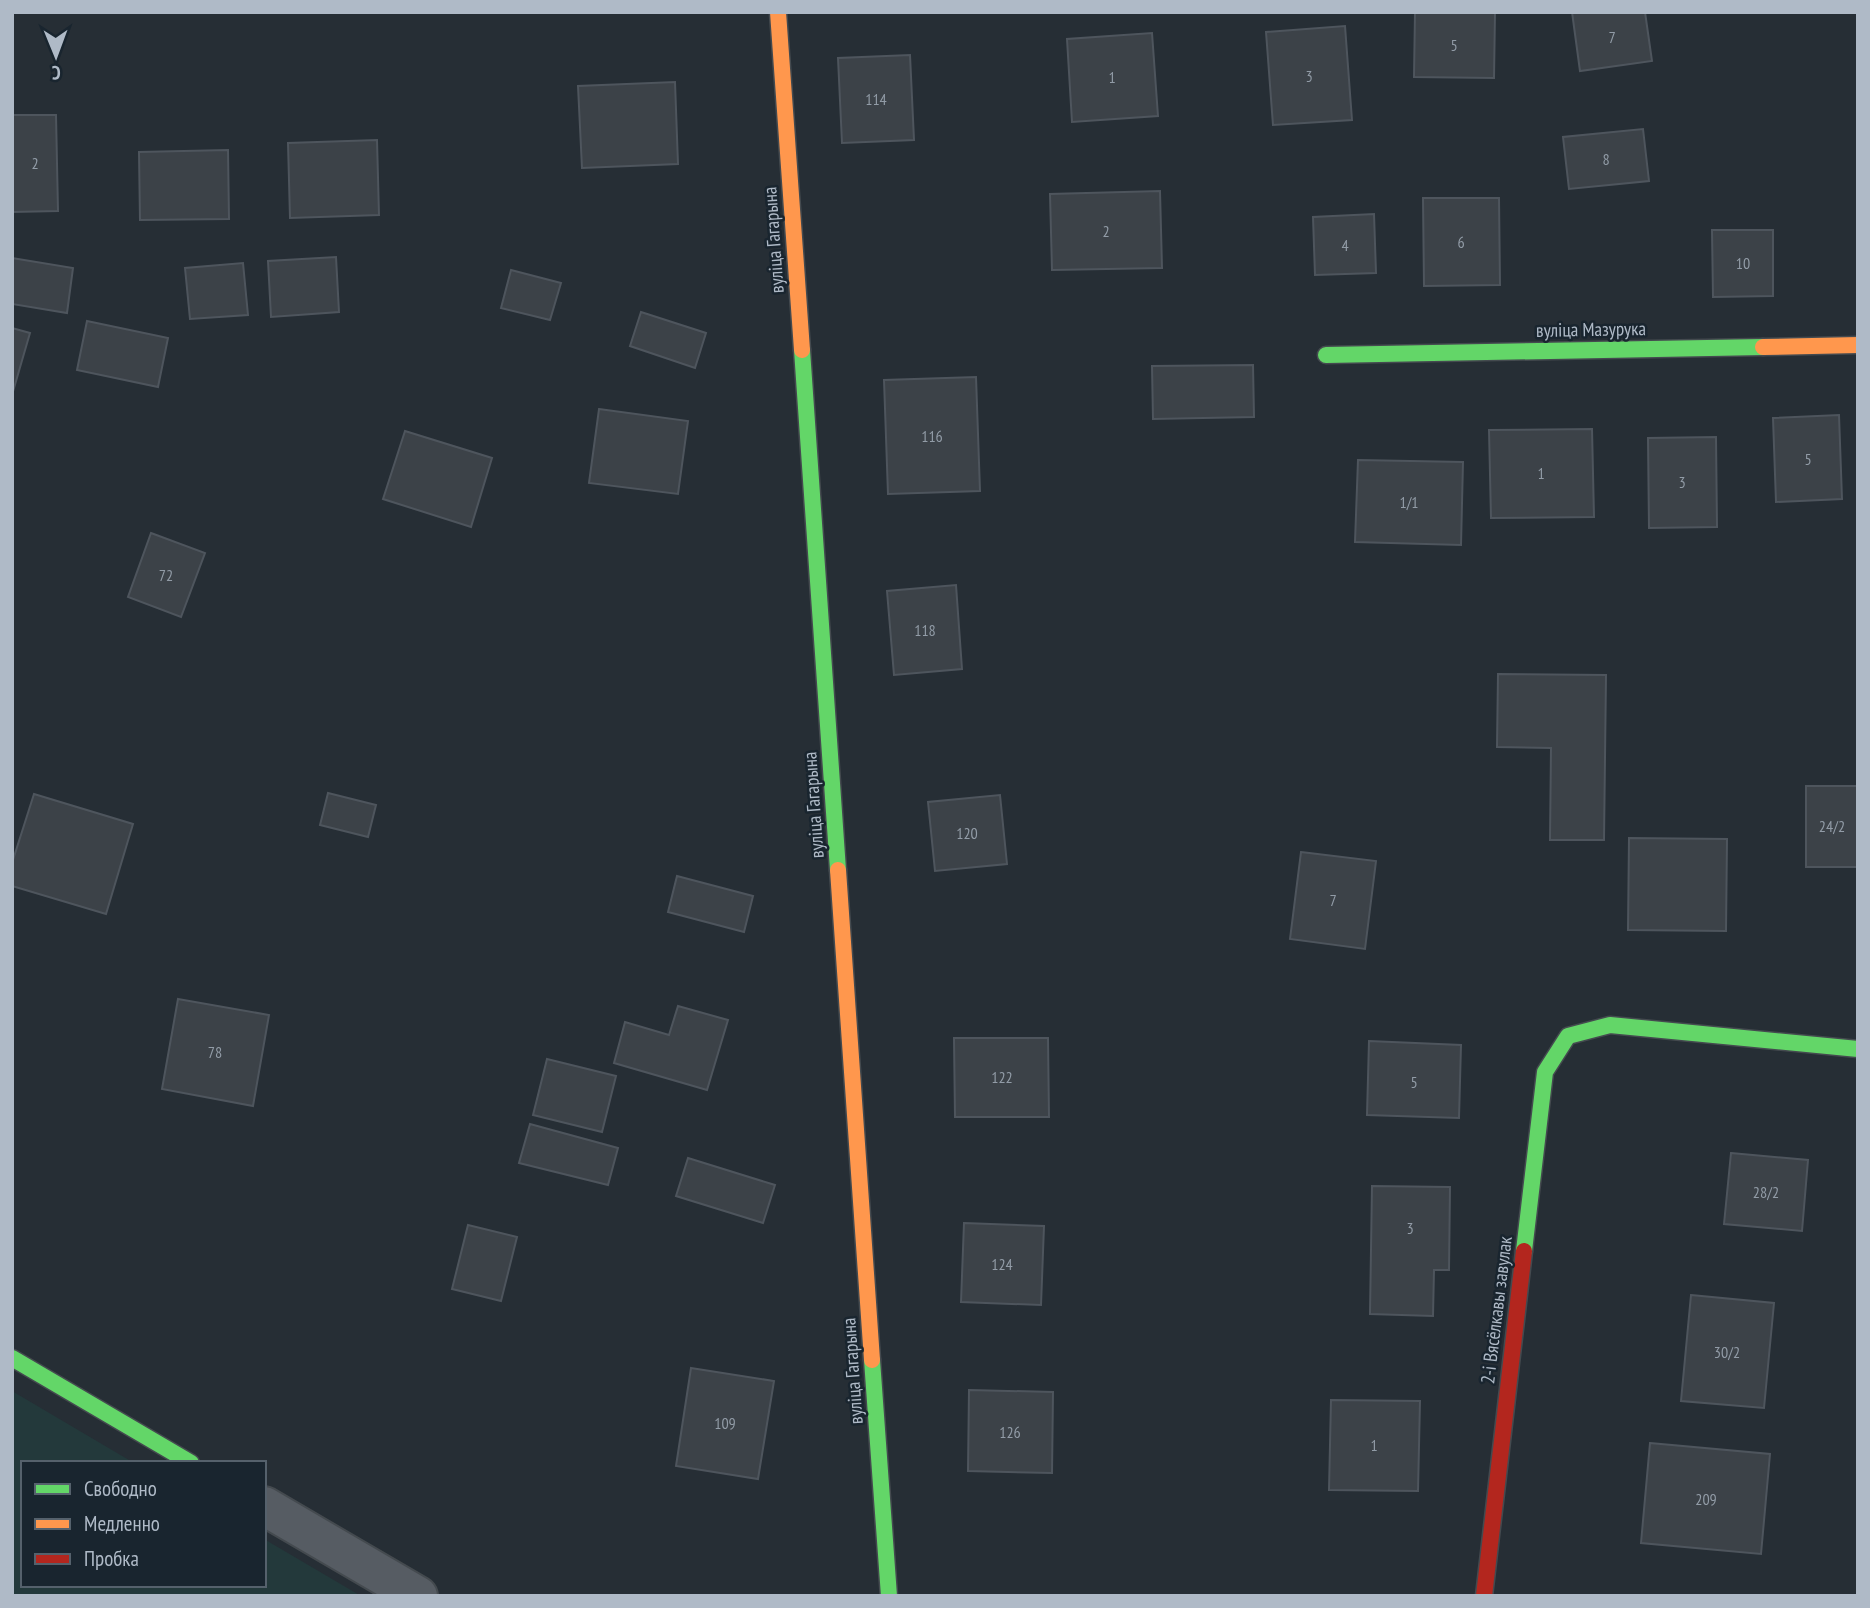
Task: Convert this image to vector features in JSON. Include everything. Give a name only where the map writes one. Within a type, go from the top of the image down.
[{"type":"street","name":"вуліца Гагарына","points":[[778,12],[889,1596]]},
{"type":"street","name":"вуліца Мазурука","points":[[1326,355],[1858,345]]},
{"type":"street","name":"2-і Вясёлкавы завулак","points":[[1484,1596],[1545,1072],[1568,1036],[1610,1025],[1858,1049]]},
{"type":"street","points":[[12,1358],[188,1461]]},
{"type":"street","points":[[266,1507],[418,1596]]},
{"type":"green space","points":[[12,1391],[131,1461],[21,1461],[21,1587],[266,1587],[266,1540],[361,1596],[12,1596]]},
{"type":"building","points":[[1415,12],[1495,12],[1494,78],[1414,77]]},
{"type":"building","points":[[1572,12],[1645,12],[1652,61],[1580,71]]},
{"type":"building","points":[[1345,26],[1352,120],[1273,125],[1266,32]]},
{"type":"building","points":[[1152,33],[1158,116],[1072,122],[1067,39]]},
{"type":"building","points":[[910,55],[914,140],[842,143],[838,58]]},
{"type":"building","points":[[675,82],[678,164],[582,168],[578,86]]},
{"type":"building","points":[[12,115],[56,115],[58,211],[12,212]]},
{"type":"building","points":[[1643,129],[1649,181],[1569,189],[1563,137]]},
{"type":"building","points":[[377,140],[379,215],[290,218],[288,143]]},
{"type":"building","points":[[228,150],[229,219],[140,220],[139,152]]},
{"type":"building","points":[[1160,191],[1162,268],[1052,270],[1050,194]]},
{"type":"building","points":[[1423,198],[1499,198],[1500,285],[1424,286]]},
{"type":"building","points":[[1374,214],[1376,273],[1315,275],[1313,217]]},
{"type":"building","points":[[1712,230],[1773,230],[1773,296],[1713,297]]},
{"type":"building","points":[[336,257],[339,312],[271,317],[268,261]]},
{"type":"building","points":[[12,258],[73,268],[67,313],[12,304]]},
{"type":"building","points":[[243,263],[248,315],[190,319],[185,268]]},
{"type":"building","points":[[511,270],[561,283],[550,320],[501,308]]},
{"type":"building","points":[[641,312],[706,333],[695,368],[630,346]]},
{"type":"building","points":[[87,321],[168,338],[158,387],[77,370]]},
{"type":"building","points":[[12,328],[30,333],[12,395]]},
{"type":"building","points":[[1253,365],[1254,417],[1153,419],[1152,366]]},
{"type":"building","points":[[976,377],[980,491],[888,494],[884,380]]},
{"type":"building","points":[[599,409],[688,421],[678,494],[589,483]]},
{"type":"building","points":[[1839,415],[1842,499],[1776,502],[1773,418]]},
{"type":"building","points":[[1592,429],[1594,517],[1491,518],[1489,430]]},
{"type":"building","points":[[405,431],[492,458],[471,527],[383,499]]},
{"type":"building","points":[[1716,437],[1717,527],[1649,528],[1648,438]]},
{"type":"building","points":[[1358,460],[1463,462],[1461,545],[1355,542]]},
{"type":"building","points":[[151,533],[205,553],[181,617],[128,597]]},
{"type":"building","points":[[956,585],[962,669],[894,675],[887,591]]},
{"type":"building","points":[[1498,674],[1606,675],[1604,840],[1550,840],[1551,748],[1497,747]]},
{"type":"building","points":[[1806,786],[1858,786],[1858,867],[1806,867]]},
{"type":"building","points":[[328,793],[376,805],[368,837],[320,825]]},
{"type":"building","points":[[34,794],[133,824],[106,914],[12,886],[12,863]]},
{"type":"building","points":[[1000,795],[1007,864],[935,871],[928,802]]},
{"type":"building","points":[[1629,838],[1727,839],[1726,931],[1628,930]]},
{"type":"building","points":[[1301,852],[1376,861],[1365,949],[1290,939]]},
{"type":"building","points":[[677,876],[753,896],[744,932],[668,912]]},
{"type":"building","points":[[178,999],[269,1015],[253,1106],[162,1089]]},
{"type":"building","points":[[678,1006],[728,1020],[707,1090],[614,1063],[625,1022],[669,1035]]},
{"type":"building","points":[[954,1038],[1048,1038],[1049,1117],[955,1117]]},
{"type":"building","points":[[1369,1041],[1461,1045],[1459,1118],[1367,1115]]},
{"type":"building","points":[[547,1059],[616,1076],[602,1132],[533,1115]]},
{"type":"building","points":[[530,1124],[618,1148],[608,1185],[519,1163]]},
{"type":"building","points":[[1731,1153],[1808,1160],[1802,1231],[1724,1224]]},
{"type":"building","points":[[688,1158],[775,1185],[763,1223],[676,1196]]},
{"type":"building","points":[[1372,1186],[1450,1187],[1449,1270],[1434,1270],[1433,1316],[1370,1314]]},
{"type":"building","points":[[964,1223],[1044,1226],[1041,1305],[961,1302]]},
{"type":"building","points":[[468,1225],[517,1237],[501,1301],[452,1289]]},
{"type":"building","points":[[1691,1295],[1774,1303],[1764,1408],[1681,1401]]},
{"type":"building","points":[[691,1368],[774,1381],[758,1479],[676,1466]]},
{"type":"building","points":[[969,1390],[1053,1392],[1052,1473],[968,1471]]},
{"type":"building","points":[[1331,1400],[1420,1401],[1418,1491],[1329,1490]]},
{"type":"building","points":[[1650,1443],[1770,1454],[1761,1554],[1641,1543]]},
{"type":"traffic: fast","points":[[1326,355],[1763,347]]},
{"type":"traffic: fast","points":[[802,350],[838,870]]},
{"type":"traffic: fast","points":[[1524,1251],[1545,1072],[1568,1036],[1610,1025],[1858,1049]]},
{"type":"traffic: fast","points":[[12,1358],[188,1461]]},
{"type":"traffic: fast","points":[[872,1360],[889,1596]]},
{"type":"traffic: slow","points":[[778,12],[802,350]]},
{"type":"traffic: slow","points":[[1763,347],[1858,345]]},
{"type":"traffic: slow","points":[[838,870],[872,1360]]},
{"type":"traffic: jam","points":[[1484,1596],[1524,1251]]}]
